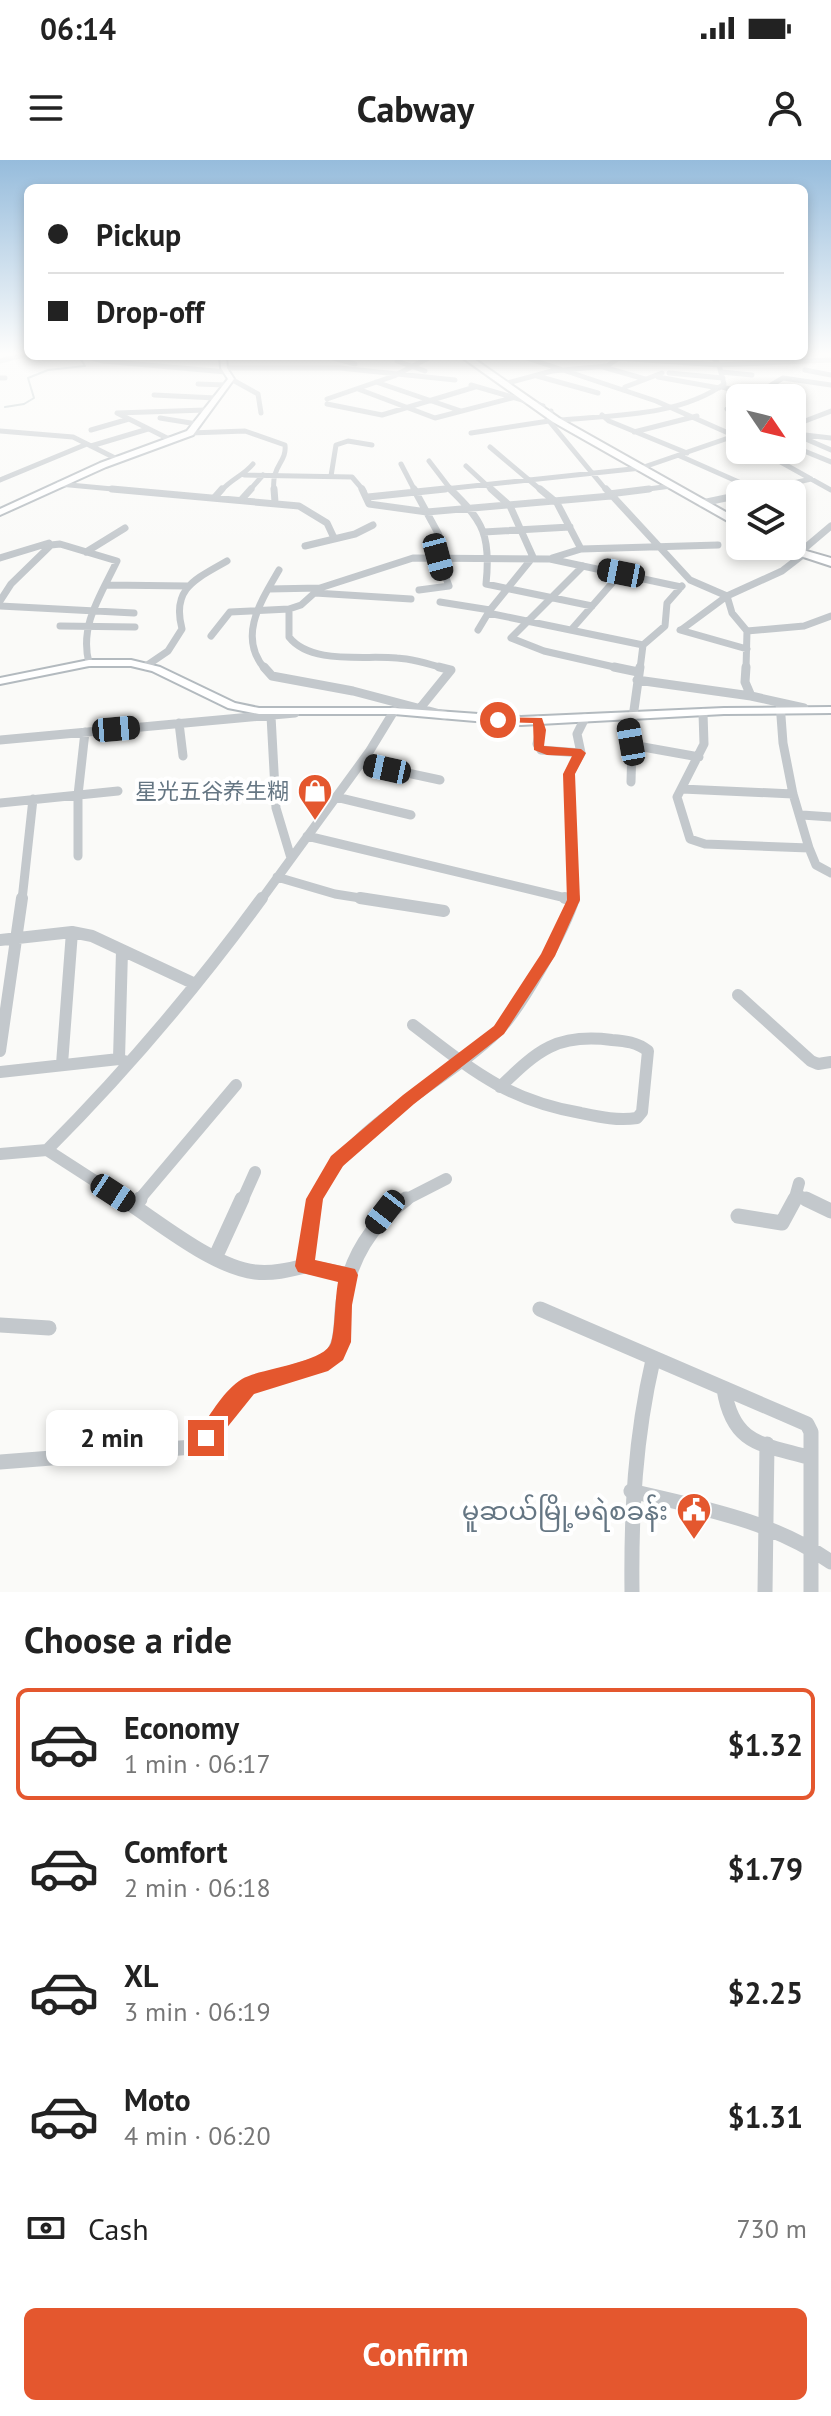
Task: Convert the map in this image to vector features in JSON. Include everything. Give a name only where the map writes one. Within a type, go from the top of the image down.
[{"type":"highway","points":[[560,420],[726,515]]},
{"type":"highway","points":[[562,420],[671,486],[706,503]]},
{"type":"highway","points":[[806,554],[831,562]]},
{"type":"street","points":[[91,430],[126,420]]},
{"type":"street","points":[[131,420],[171,440]]},
{"type":"street","points":[[171,420],[197,424]]},
{"type":"street","points":[[190,433],[199,420]]},
{"type":"street","points":[[471,433],[528,426],[535,420]]},
{"type":"street","points":[[552,420],[610,495],[690,580],[727,596]]},
{"type":"street","points":[[611,420],[736,480]]},
{"type":"street","points":[[634,432],[682,420]]},
{"type":"street","points":[[705,420],[726,430]]},
{"type":"street","points":[[0,480],[89,445],[148,429]]},
{"type":"street","points":[[0,512],[117,459],[190,433],[240,430],[279,442],[288,448],[272,475],[275,502]]},
{"type":"street","points":[[0,431],[61,436],[117,459]]},
{"type":"street","points":[[806,435],[830,437]]},
{"type":"street","points":[[806,439],[831,450]]},
{"type":"street","points":[[368,497],[644,468],[726,440]]},
{"type":"street","points":[[331,476],[336,445],[348,441],[372,445]]},
{"type":"street","points":[[490,447],[557,503],[581,549]]},
{"type":"street","points":[[806,452],[831,462]]},
{"type":"street","points":[[429,461],[449,490],[471,510],[484,532],[488,557],[486,584],[592,606]]},
{"type":"street","points":[[244,475],[253,464]]},
{"type":"street","points":[[401,464],[439,535],[438,557],[448,587],[419,590]]},
{"type":"street","points":[[785,464],[831,490]]},
{"type":"street","points":[[466,466],[510,506],[533,557]]},
{"type":"street","points":[[215,497],[232,478],[244,475],[356,479],[368,497],[367,502],[372,505],[427,512],[557,503],[671,486]]},
{"type":"street","points":[[242,499],[263,475]]},
{"type":"street","points":[[806,482],[831,479]]},
{"type":"street","points":[[59,484],[275,502],[308,509],[327,523],[334,538]]},
{"type":"street","points":[[706,503],[726,498]]},
{"type":"street","points":[[305,546],[355,534],[373,525]]},
{"type":"street","points":[[806,544],[831,526]]},
{"type":"street","points":[[484,532],[570,527]]},
{"type":"street","points":[[86,552],[125,528]]},
{"type":"street","points":[[55,544],[45,547],[11,584],[0,604],[134,613]]},
{"type":"street","points":[[0,558],[38,545],[55,544],[119,563],[86,626],[84,645],[89,663]]},
{"type":"street","points":[[550,559],[581,549],[718,545]]},
{"type":"street","points":[[478,630],[533,557]]},
{"type":"street","points":[[211,636],[226,614],[289,609],[301,605],[317,590],[338,581],[413,558],[533,557],[681,587]]},
{"type":"street","points":[[681,630],[727,596],[782,571],[790,560]]},
{"type":"street","points":[[146,666],[177,640],[182,629],[177,610],[188,586],[227,561]]},
{"type":"street","points":[[583,566],[511,635],[514,641],[637,676],[751,696],[780,706]]},
{"type":"street","points":[[279,570],[250,635],[255,657],[272,676],[421,707],[449,716]]},
{"type":"street","points":[[337,570],[338,581]]},
{"type":"street","points":[[571,630],[621,573]]},
{"type":"street","points":[[631,782],[630,717],[643,645],[665,626],[667,603],[690,580]]},
{"type":"street","points":[[0,583],[11,584]]},
{"type":"street","points":[[107,585],[188,586]]},
{"type":"street","points":[[269,589],[411,599]]},
{"type":"street","points":[[727,596],[732,613],[747,631],[745,682],[751,696]]},
{"type":"street","points":[[440,602],[643,645]]},
{"type":"street","points":[[289,609],[288,636],[306,649],[347,656],[408,659],[451,670],[421,707]]},
{"type":"street","points":[[747,631],[804,626],[831,616]]},
{"type":"street","points":[[60,626],[135,627]]},
{"type":"street","points":[[665,626],[747,649]]},
{"type":"street","points":[[0,681],[89,663],[146,666],[232,706],[295,713]]},
{"type":"street","points":[[780,706],[793,794],[802,815],[809,848],[816,865],[831,873]]},
{"type":"street","points":[[0,740],[295,713],[394,711],[538,720],[703,713],[780,706],[831,710]]},
{"type":"street","points":[[47,1150],[87,1110],[123,1061],[195,984],[361,763],[394,711]]},
{"type":"street","points":[[703,713],[704,744],[677,797],[690,839],[695,843],[809,848]]},
{"type":"street","points":[[271,716],[270,747],[283,843],[291,858]]},
{"type":"street","points":[[305,1266],[315,1199],[337,1161],[459,1059],[499,1030],[510,1018],[548,956],[574,900],[569,774],[581,753],[577,734],[585,718]]},
{"type":"street","points":[[538,720],[538,748],[581,753]]},
{"type":"street","points":[[179,723],[183,756]]},
{"type":"street","points":[[78,856],[78,795],[85,732]]},
{"type":"street","points":[[632,745],[699,757]]},
{"type":"street","points":[[361,763],[440,780]]},
{"type":"street","points":[[682,789],[793,794]]},
{"type":"street","points":[[0,803],[118,791]]},
{"type":"street","points":[[336,797],[411,815]]},
{"type":"street","points":[[0,1051],[18,938],[33,799]]},
{"type":"street","points":[[802,815],[831,817]]},
{"type":"street","points":[[307,836],[574,900]]},
{"type":"street","points":[[277,877],[335,894],[444,911]]},
{"type":"street","points":[[62,1064],[72,932]]},
{"type":"street","points":[[0,940],[72,932],[92,936],[195,984]]},
{"type":"street","points":[[122,951],[123,1061]]},
{"type":"street","points":[[738,995],[811,1061],[818,1064],[831,1062]]},
{"type":"street","points":[[413,1025],[459,1059],[500,1087],[517,1097],[622,1120],[637,1118],[643,1105],[648,1051],[636,1043],[571,1036],[555,1040],[529,1059],[500,1087]]},
{"type":"street","points":[[0,1072],[62,1064],[123,1061]]},
{"type":"street","points":[[134,1206],[236,1085]]},
{"type":"street","points":[[0,1154],[47,1150],[215,1258],[253,1272],[280,1272],[305,1266],[349,1275]]},
{"type":"street","points":[[215,1258],[255,1172]]},
{"type":"street","points":[[0,1462],[193,1447],[206,1438],[248,1386],[328,1361],[336,1353],[342,1342],[343,1305],[349,1275],[367,1235],[385,1212],[411,1194],[446,1179]]},
{"type":"street","points":[[738,1216],[782,1223],[798,1189],[831,1211]]},
{"type":"street","points":[[540,1309],[807,1424],[811,1432],[811,1592]]},
{"type":"street","points":[[0,1325],[49,1328]]},
{"type":"street","points":[[632,1592],[631,1491],[644,1393],[653,1360]]},
{"type":"street","points":[[724,1389],[729,1417],[738,1430],[767,1444],[811,1458]]},
{"type":"street","points":[[765,1592],[767,1444]]},
{"type":"street","points":[[631,1491],[765,1527],[811,1545],[831,1562]]},
{"type":"place","name":"星光五谷养生糊","points":[[315,822]]},
{"type":"place","name":"မူဆယ်မြို့မရဲစခန်း","points":[[694,1541]]},
{"type":"route","points":[[206,1438],[248,1386],[313,1367],[328,1361],[336,1353],[342,1342],[343,1305],[349,1275],[305,1266],[315,1199],[324,1179],[337,1161],[510,1018],[548,956],[574,900],[575,877],[569,843],[569,774],[575,758],[581,753],[538,748],[538,720],[498,720]]}]
